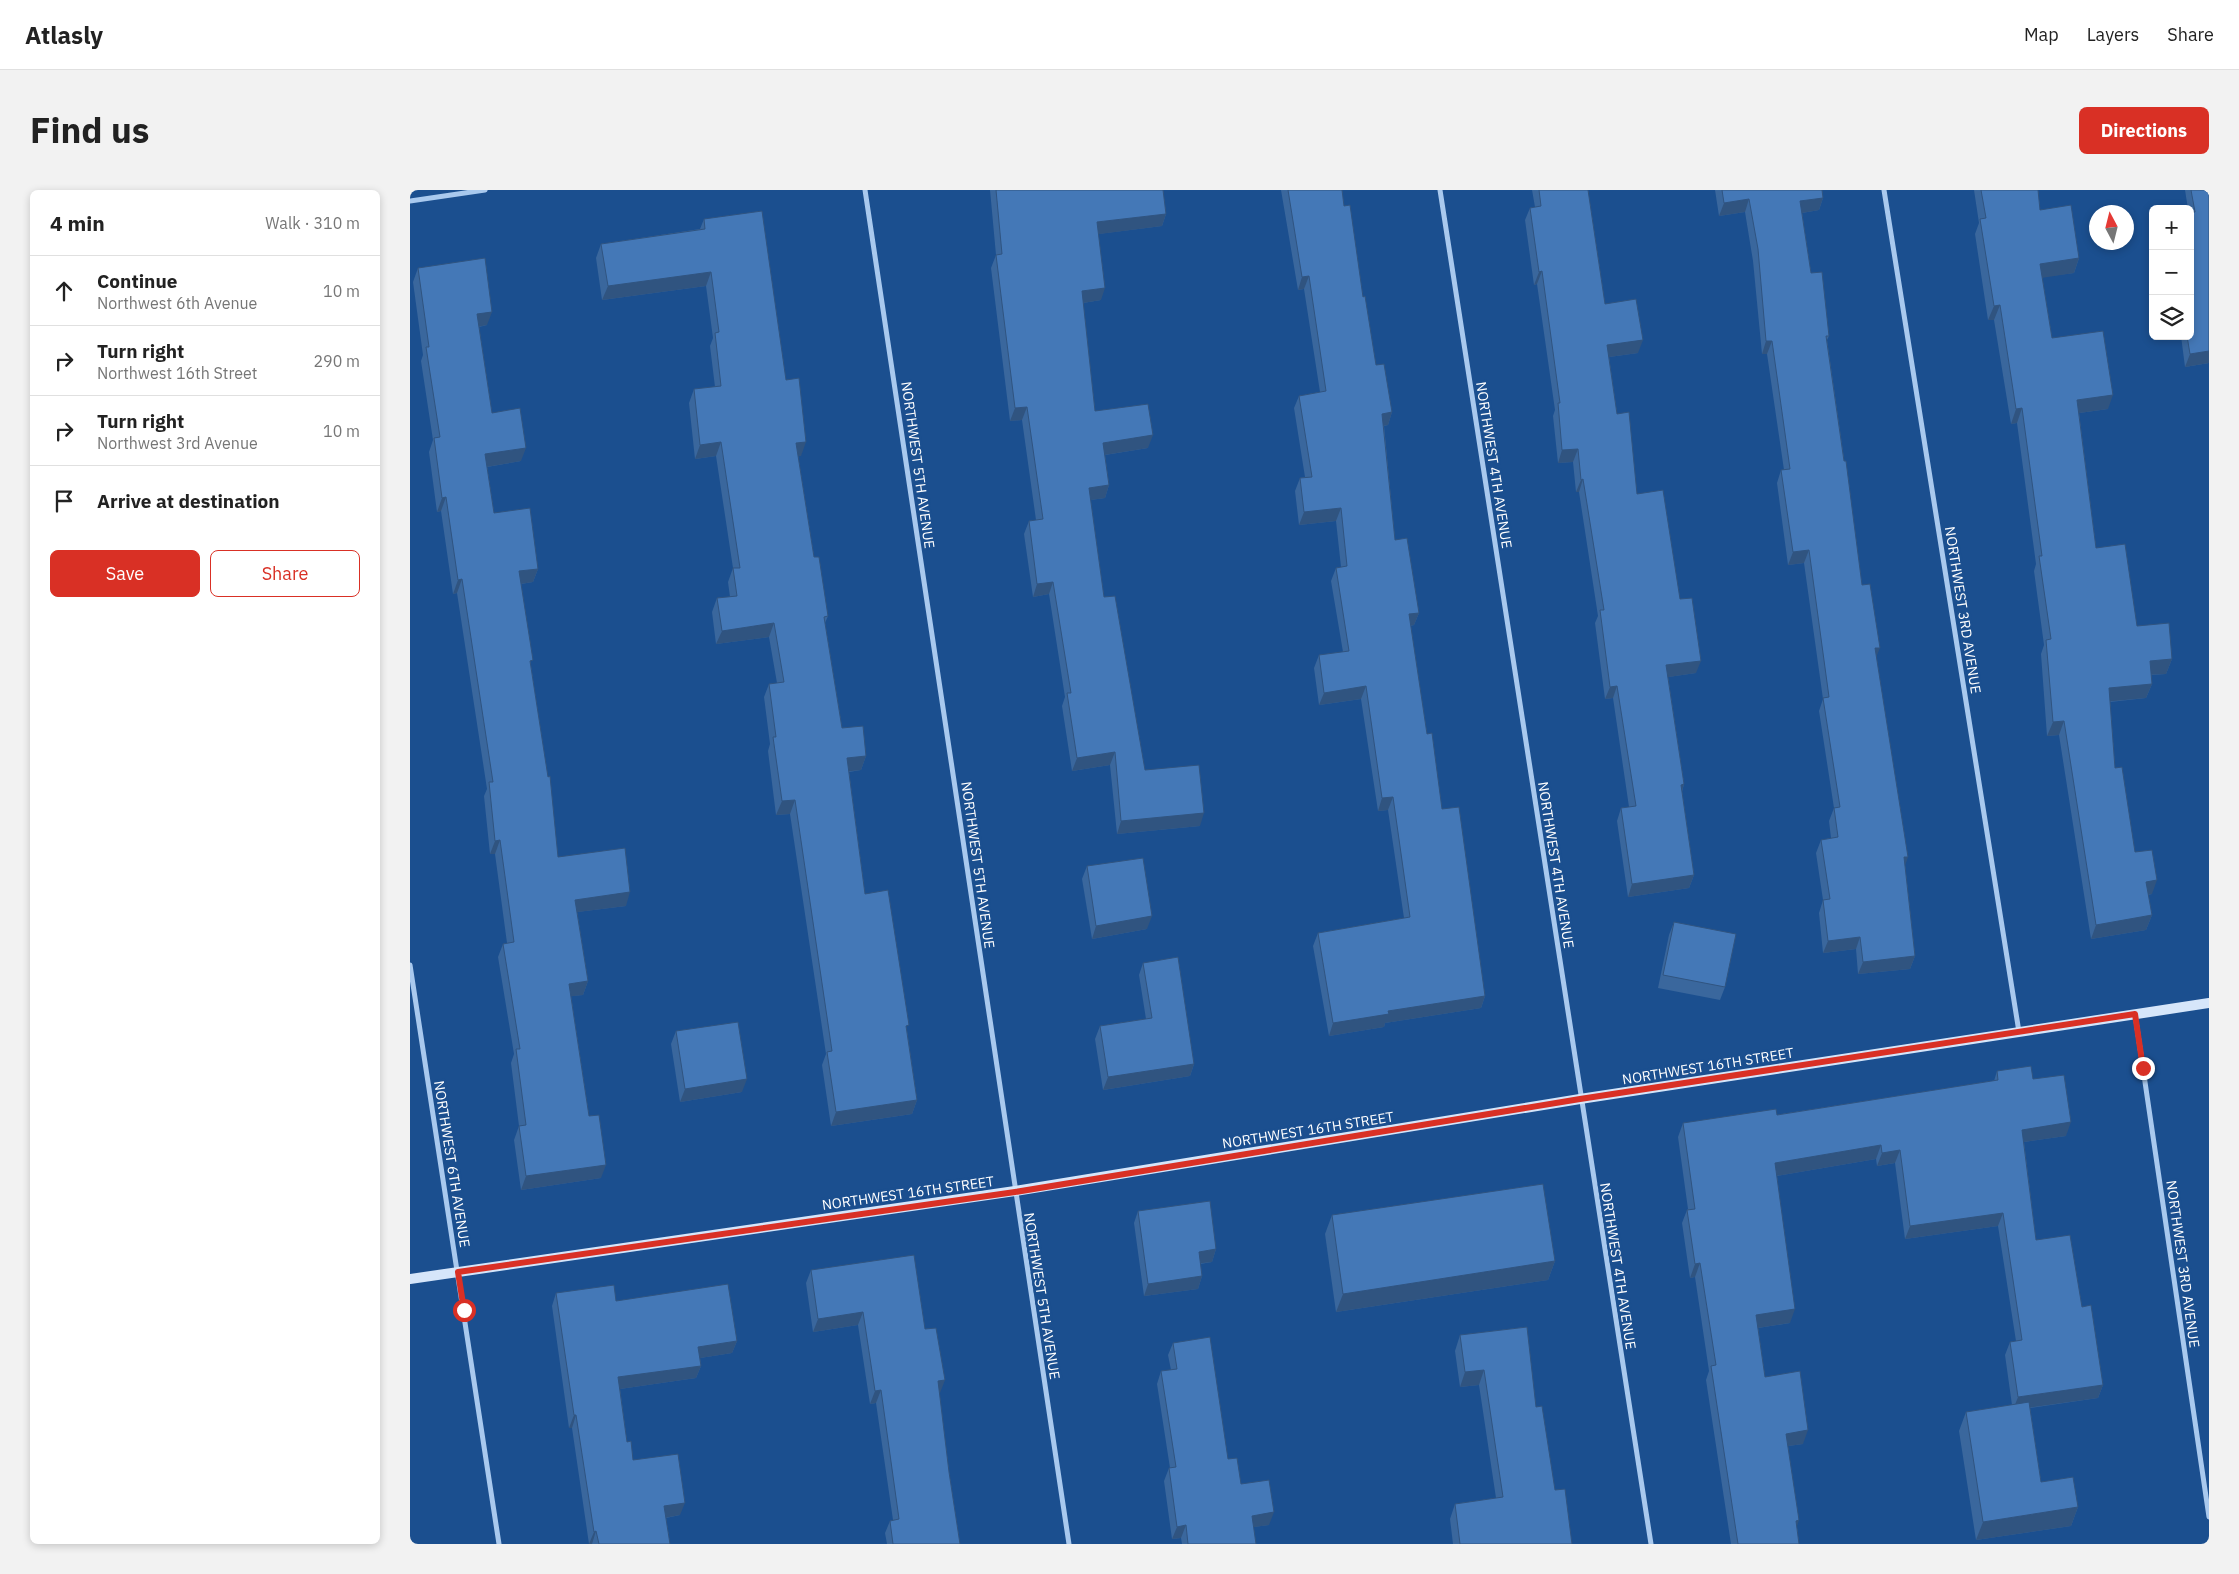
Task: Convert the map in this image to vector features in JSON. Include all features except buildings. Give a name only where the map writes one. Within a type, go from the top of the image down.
[{"type":"street","points":[[410,201],[485,190]]},
{"type":"street","name":"NORTHWEST 5TH AVENUE","points":[[866,190],[1015,1192],[1070,1544]]},
{"type":"street","name":"NORTHWEST 4TH AVENUE","points":[[1440,190],[1580,1099],[1651,1544]]},
{"type":"street","name":"NORTHWEST 3RD AVENUE","points":[[1884,190],[2019,1033]]},
{"type":"street","name":"NORTHWEST 6TH AVENUE","points":[[410,965],[499,1544]]},
{"type":"street","name":"NORTHWEST 16TH STREET","points":[[410,1279],[1015,1192],[1580,1099],[2209,1003]]},
{"type":"street","name":"NORTHWEST 3RD AVENUE","points":[[2135,1014],[2209,1517]]},
{"type":"route","points":[[464,1310],[458,1272],[1015,1192],[1580,1099],[2135,1014],[2143,1068]]}]
